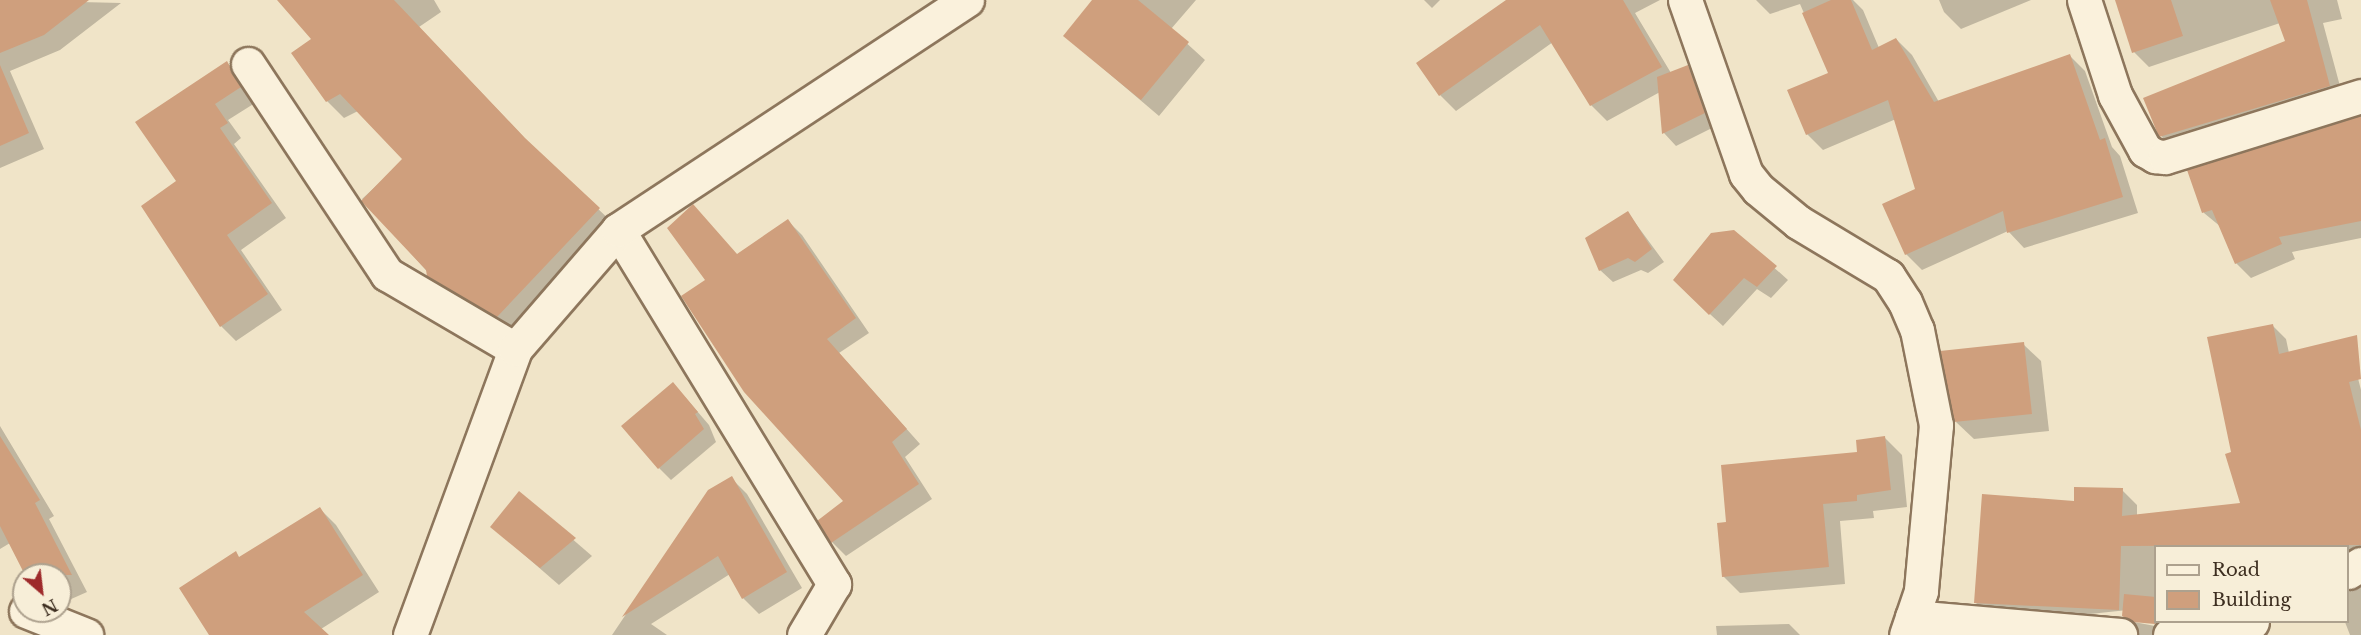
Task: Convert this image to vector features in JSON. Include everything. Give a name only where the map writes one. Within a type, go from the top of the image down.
[{"type":"street","points":[[411,635],[515,349],[618,230],[967,0]]},
{"type":"street","points":[[1685,0],[1746,174],[1758,189],[1798,222],[1888,276],[1905,302],[1917,330],[1936,425],[1921,591],[1909,626],[2120,635]]},
{"type":"street","points":[[2084,0],[2115,95],[2145,150],[2155,156],[2165,157],[2361,96]]},
{"type":"street","points":[[248,64],[387,274],[515,349]]},
{"type":"street","points":[[618,230],[834,585],[804,635]]},
{"type":"street","points":[[56,623],[86,635]]},
{"type":"street","points":[[2170,635],[2240,623]]},
{"type":"building","points":[[0,0],[89,0],[44,35],[0,53]]},
{"type":"building","points":[[277,0],[394,0],[525,138],[600,208],[497,317],[427,276],[426,270],[361,201],[402,159],[340,94],[326,102],[291,53],[311,39]]},
{"type":"building","points":[[1092,0],[1138,0],[1189,42],[1141,100],[1063,36]]},
{"type":"building","points":[[1506,0],[1623,0],[1662,67],[1590,106],[1540,25],[1439,96],[1416,63]]},
{"type":"building","points":[[1831,0],[1851,0],[1872,50],[1896,38],[1934,102],[2070,54],[2100,140],[2105,138],[2123,197],[2007,233],[2003,211],[1905,255],[1882,204],[1915,189],[1888,100],[1806,135],[1787,90],[1828,73],[1802,13]]},
{"type":"building","points":[[2115,0],[2171,0],[2183,36],[2132,53]]},
{"type":"building","points":[[2270,0],[2307,0],[2330,86],[2159,137],[2143,98],[2285,41]]},
{"type":"building","points":[[227,61],[241,87],[215,104],[228,123],[220,128],[272,203],[227,235],[268,294],[220,327],[141,206],[176,181],[135,122]]},
{"type":"building","points":[[0,65],[29,133],[0,146]]},
{"type":"building","points":[[1688,65],[1705,113],[1662,134],[1657,77]]},
{"type":"building","points":[[2361,116],[2361,221],[2279,237],[2282,244],[2235,264],[2212,210],[2202,213],[2187,170]]},
{"type":"building","points":[[693,204],[737,254],[788,219],[856,318],[827,339],[907,429],[892,442],[919,484],[831,543],[817,521],[843,501],[744,392],[681,296],[705,280],[667,228]]},
{"type":"building","points":[[1628,211],[1652,249],[1635,262],[1628,258],[1599,271],[1585,238]]},
{"type":"building","points":[[1734,230],[1777,266],[1757,287],[1744,278],[1709,315],[1673,280],[1711,233]]},
{"type":"building","points":[[2273,324],[2279,354],[2357,335],[2361,379],[2349,382],[2361,430],[2361,545],[2121,546],[2119,610],[1974,603],[1982,494],[2074,501],[2074,487],[2123,488],[2122,516],[2240,503],[2225,454],[2231,452],[2207,337]]},
{"type":"building","points":[[2024,342],[2032,414],[1954,422],[1940,351]]},
{"type":"building","points":[[673,382],[698,412],[695,414],[704,429],[658,469],[621,426]]},
{"type":"building","points":[[0,436],[40,500],[35,503],[66,563],[19,563],[0,526]]},
{"type":"building","points":[[1885,436],[1891,490],[1857,495],[1857,501],[1823,504],[1829,567],[1722,577],[1717,523],[1726,522],[1721,465],[1857,452],[1856,440]]},
{"type":"building","points":[[732,476],[787,572],[742,599],[718,556],[622,617],[708,490]]},
{"type":"building","points":[[519,491],[576,538],[540,568],[490,527]]},
{"type":"building","points":[[320,507],[363,575],[304,612],[329,635],[209,635],[179,588],[236,551],[239,557]]},
{"type":"building","points":[[2124,594],[2154,597],[2155,624],[2133,622],[2122,616]]}]
